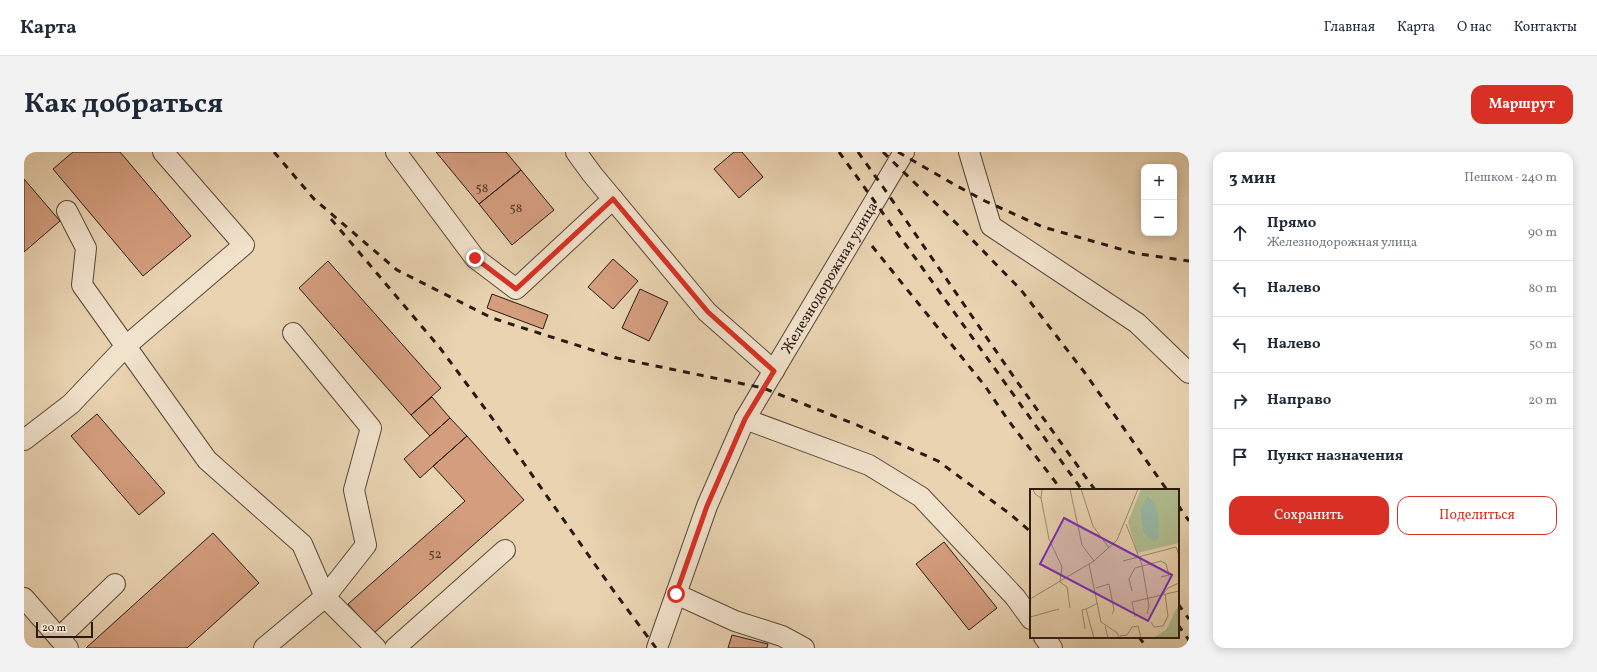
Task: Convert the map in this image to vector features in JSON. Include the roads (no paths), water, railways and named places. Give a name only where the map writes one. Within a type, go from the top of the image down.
[{"type":"street","points":[[25,442],[71,404],[126,346],[244,245],[163,152]]},
{"type":"street","points":[[396,152],[475,258],[516,289],[613,199]]},
{"type":"street","points":[[576,152],[592,174],[708,312],[774,371]]},
{"type":"street","name":"Железнодорожная улица","points":[[657,648],[707,506],[745,419],[904,152]]},
{"type":"street","points":[[969,152],[991,226],[1137,323],[1189,373]]},
{"type":"street","points":[[67,211],[86,248],[82,285],[207,460],[302,544],[325,597],[376,648]]},
{"type":"street","points":[[264,648],[325,597],[366,545],[354,490],[371,428],[293,333]]},
{"type":"street","points":[[745,419],[869,465],[920,497],[1014,596],[1030,618]]},
{"type":"street","points":[[395,648],[505,550]]},
{"type":"street","points":[[24,598],[63,643],[115,584]]},
{"type":"street","points":[[676,594],[735,621],[782,636],[804,648]]},
{"type":"street","points":[[1045,638],[1052,648]]},
{"type":"railway","points":[[274,152],[314,199],[397,270],[492,318],[617,358],[763,388],[857,425],[938,461],[1010,514],[1030,531]]},
{"type":"railway","points":[[839,152],[1081,489]]},
{"type":"railway","points":[[858,152],[1018,383],[1094,489]]},
{"type":"railway","points":[[883,152],[957,224],[1021,290],[1085,373],[1166,489]]},
{"type":"railway","points":[[898,152],[985,201],[1043,227],[1134,253],[1189,261]]},
{"type":"railway","points":[[331,219],[440,348],[492,418],[613,590],[656,648]]},
{"type":"railway","points":[[872,246],[985,386],[1008,420],[1057,484]]},
{"type":"railway","points":[[1179,506],[1189,521]]},
{"type":"railway","points":[[1179,605],[1189,619]]},
{"type":"railway","points":[[1179,626],[1189,640]]},
{"type":"railway","points":[[1140,638],[1147,648]]}]
